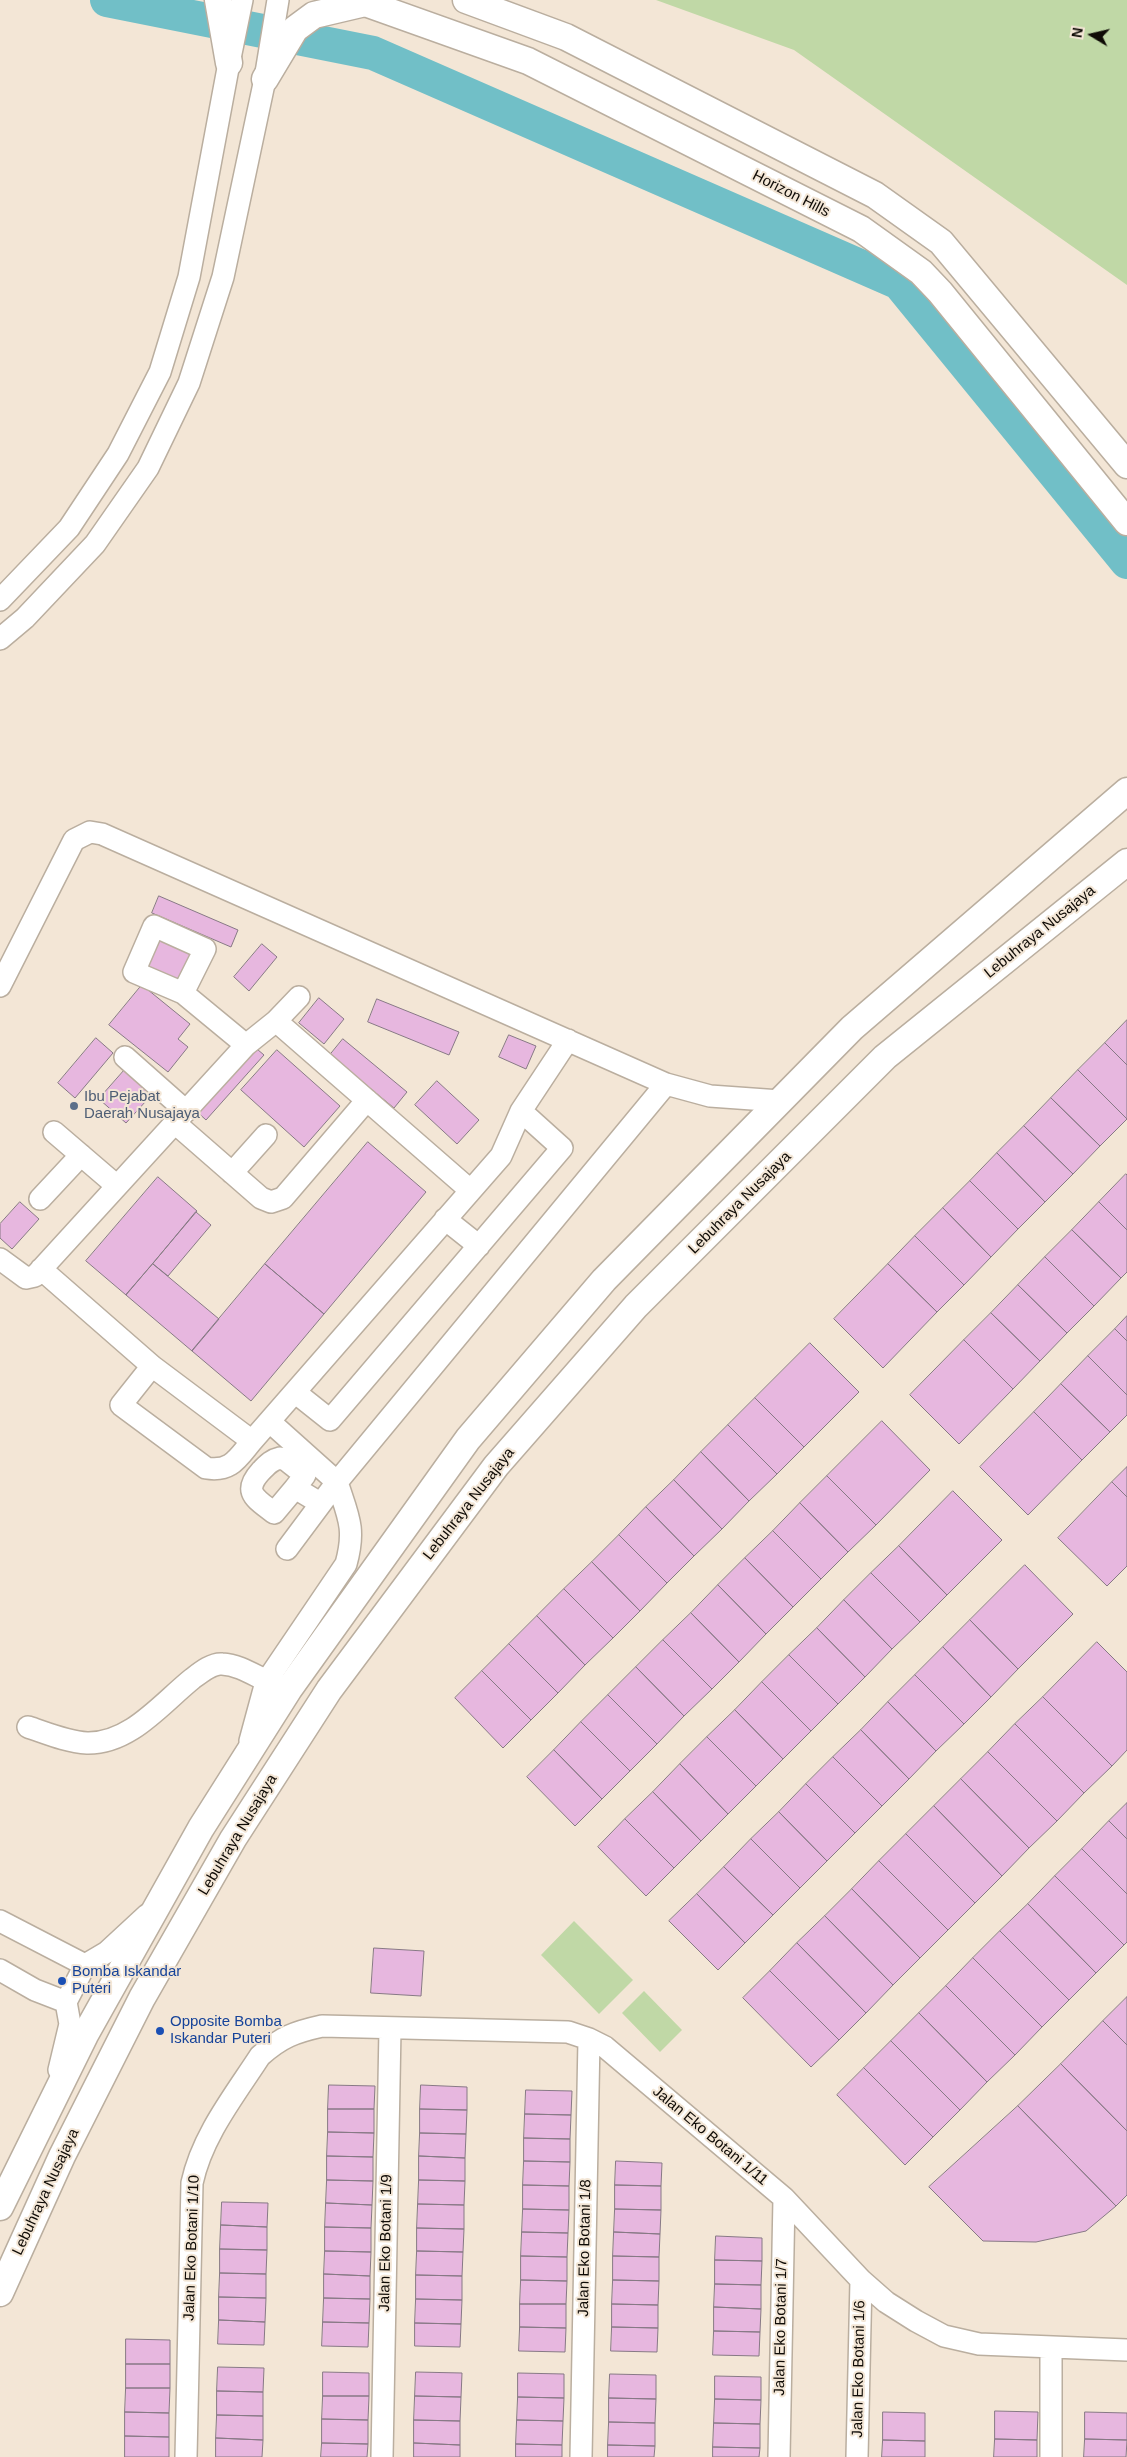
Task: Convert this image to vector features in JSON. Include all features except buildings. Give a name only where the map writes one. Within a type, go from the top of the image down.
[{"type":"main road","points":[[218,0],[229,63]]},
{"type":"main road","points":[[466,0],[566,37],[874,195],[941,242],[1127,465]]},
{"type":"main road","points":[[265,79],[294,29],[314,15],[361,1]]},
{"type":"main road","name":"Horizon Hills","points":[[361,1],[528,61],[861,230],[921,272],[940,292],[1127,522]]},
{"type":"main road","points":[[0,2207],[84,2035],[158,1904],[246,1756],[278,1686],[468,1439],[604,1280],[852,1028],[1127,791]]},
{"type":"main road","name":"Lebuhraya Nusajaya","points":[[0,2293],[62,2156],[142,1998],[233,1839],[330,1690],[496,1466],[636,1306],[885,1057],[1127,862]]},
{"type":"street","points":[[0,600],[69,528],[118,454],[160,372],[189,277],[242,0]]},
{"type":"street","points":[[0,639],[25,618],[95,544],[148,468],[189,384],[223,277],[265,79],[278,0]]},
{"type":"street","points":[[0,986],[74,840],[90,832],[102,834],[666,1084],[710,1096],[780,1101]]},
{"type":"street","points":[[183,993],[246,1045]]},
{"type":"street","points":[[0,1259],[26,1278],[35,1276],[246,1045],[276,1021],[299,997]]},
{"type":"street","points":[[276,1021],[470,1190]]},
{"type":"street","points":[[152,1366],[121,1404],[206,1468],[219,1470],[231,1466],[501,1156],[521,1111],[568,1040]]},
{"type":"street","points":[[124,1057],[232,1173],[261,1198],[272,1202],[283,1198],[367,1100]]},
{"type":"street","points":[[286,1548],[337,1482],[666,1084]]},
{"type":"street","points":[[296,1393],[330,1420],[562,1148],[521,1111]]},
{"type":"street","points":[[54,1132],[117,1186]]},
{"type":"street","points":[[232,1173],[266,1136]]},
{"type":"street","points":[[40,1199],[81,1155]]},
{"type":"street","points":[[445,1219],[478,1246]]},
{"type":"street","points":[[41,1269],[152,1366],[252,1441]]},
{"type":"street","points":[[28,1727],[86,1743],[107,1742],[131,1731],[165,1700],[204,1670],[221,1663],[240,1668],[278,1686],[346,1564],[351,1544],[351,1524],[337,1482],[270,1422]]},
{"type":"street","points":[[295,1488],[320,1503]]},
{"type":"street","points":[[50,2103],[69,2035],[70,2016],[66,2002],[85,1965],[107,1952],[158,1904]]},
{"type":"street","points":[[0,1921],[85,1965]]},
{"type":"street","points":[[0,1970],[35,1990],[66,2002]]},
{"type":"street","name":"Jalan Eko Botani 1/11","points":[[260,2056],[272,2045],[294,2032],[322,2026],[568,2032],[589,2039],[605,2047],[784,2198],[861,2280],[886,2302],[944,2336],[979,2344],[1127,2350]]},
{"type":"street","name":"Jalan Eko Botani 1/9","points":[[382,2457],[390,2029]]},
{"type":"street","name":"Jalan Eko Botani 1/8","points":[[581,2457],[589,2039]]},
{"type":"street","name":"Jalan Eko Botani 1/10","points":[[186,2457],[192,2183],[202,2146],[260,2056]]},
{"type":"street","name":"Jalan Eko Botani 1/7","points":[[779,2457],[784,2198]]},
{"type":"street","name":"Jalan Eko Botani 1/6","points":[[857,2457],[861,2280]]},
{"type":"street","points":[[1051,2348],[1051,2457]]},
{"type":"green space","points":[[656,0],[1127,0],[1127,285],[794,50]]},
{"type":"green space","points":[[574,1921],[633,1980],[599,2014],[541,1955]]},
{"type":"green space","points":[[644,1991],[682,2030],[660,2052],[622,2013]]},
{"type":"waterway","points":[[107,0],[373,53],[899,283],[1127,562]]},
{"type":"place","name":"Ibu Pejabat Daerah Nusajaya","points":[[74,1106]]},
{"type":"place","name":"Bomba Iskandar Puteri","points":[[62,1981]]},
{"type":"place","name":"Opposite Bomba Iskandar Puteri","points":[[160,2031]]}]
